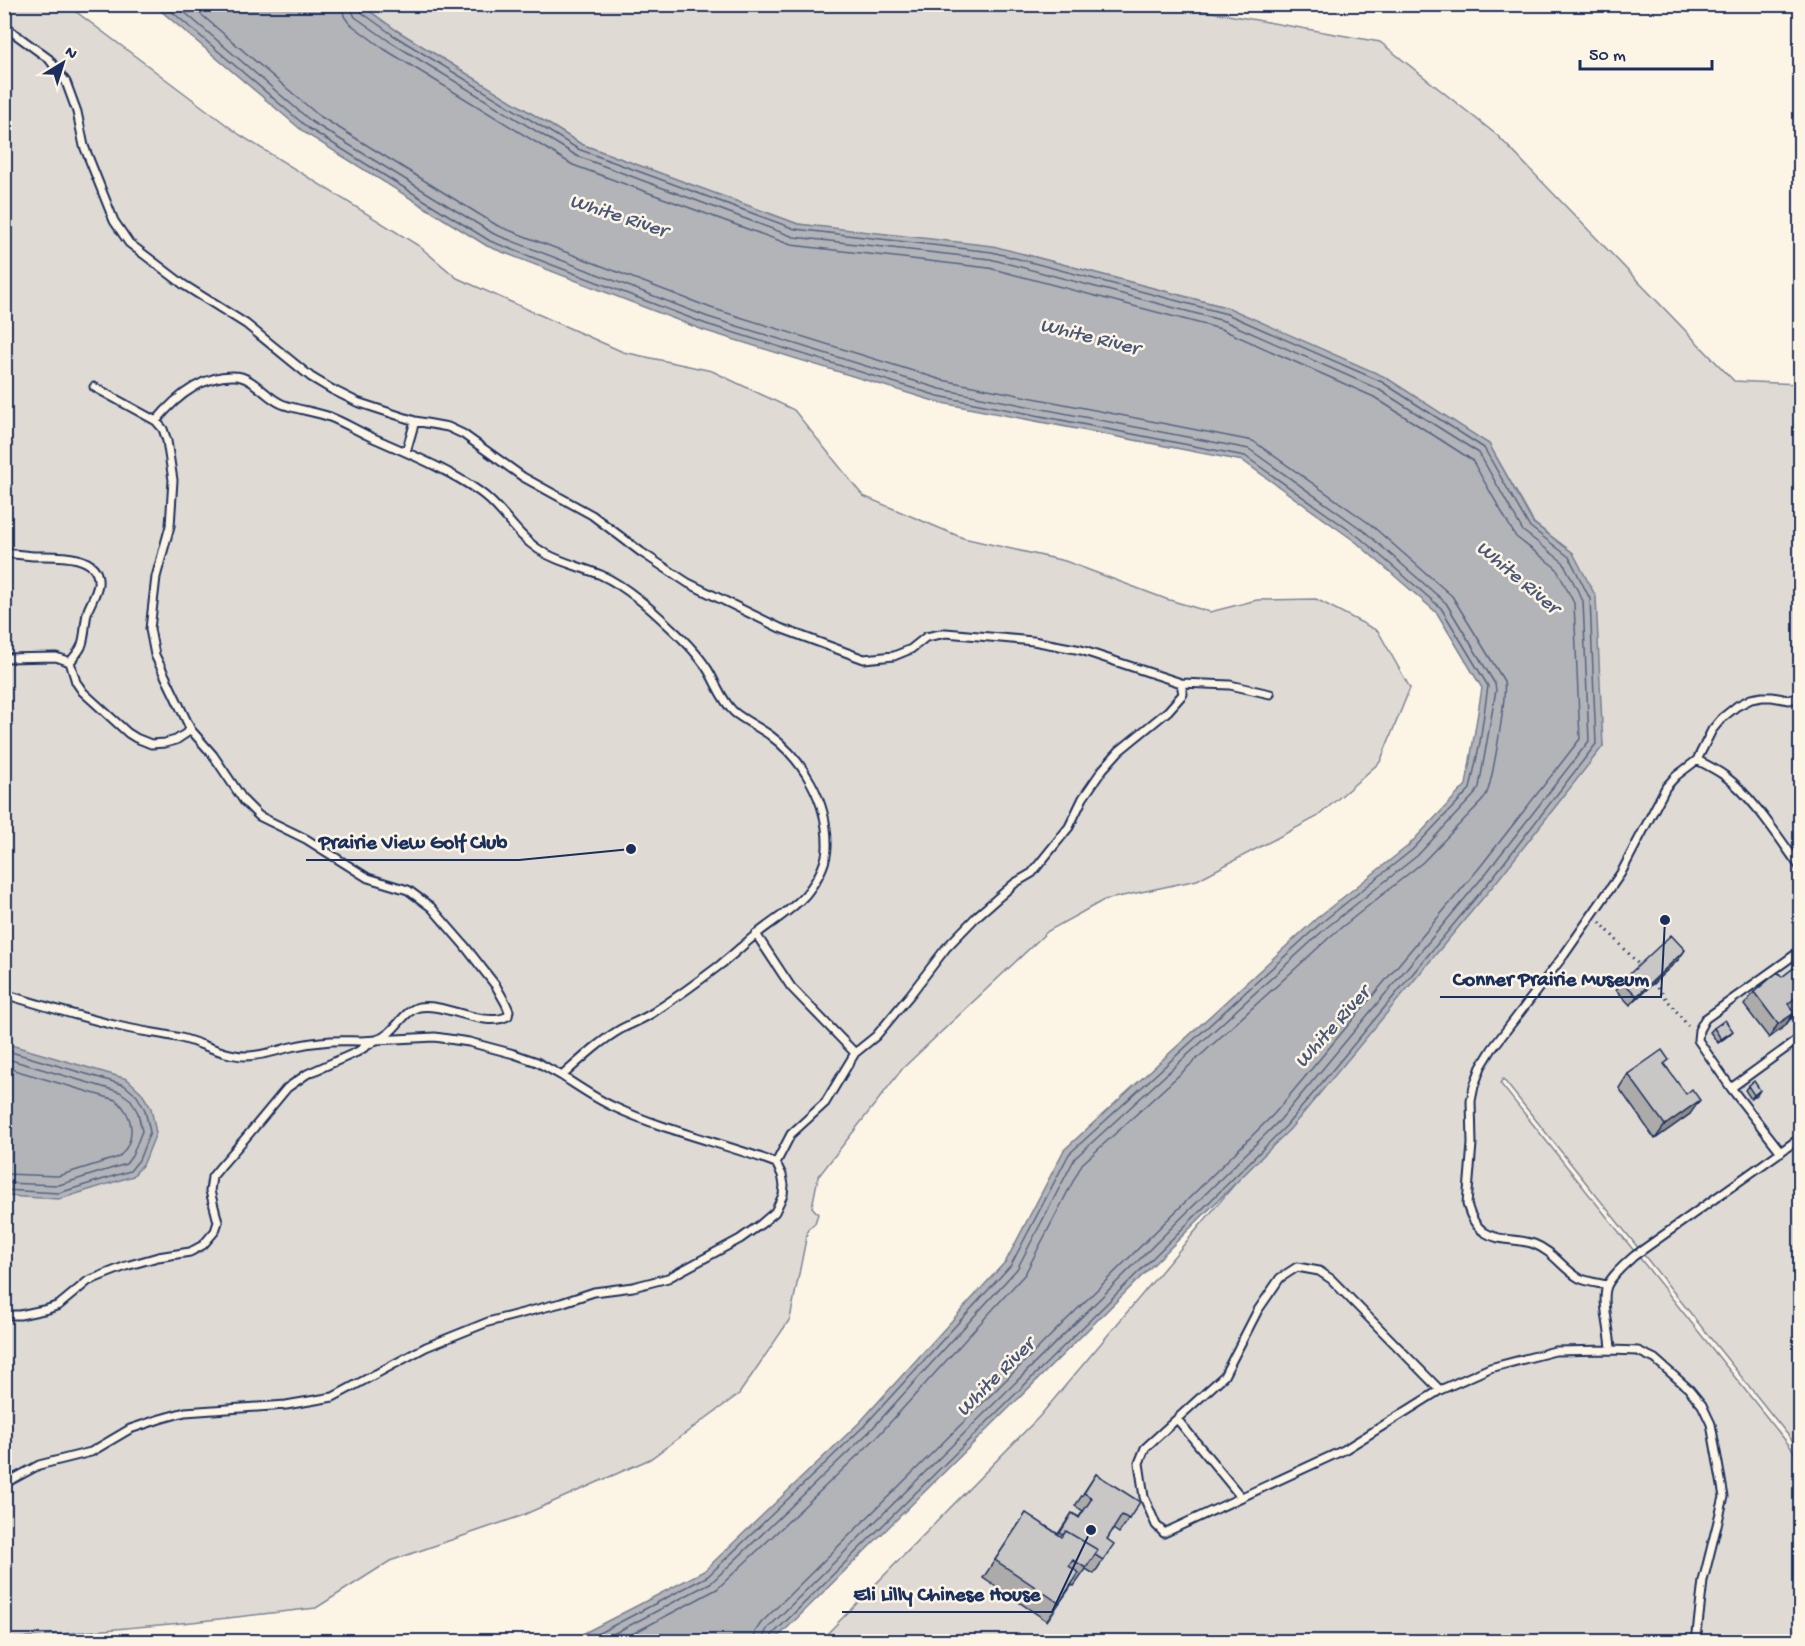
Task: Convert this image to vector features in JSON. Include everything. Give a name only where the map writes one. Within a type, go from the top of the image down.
[{"type":"lane","points":[[4,26],[49,59],[66,82],[84,146],[114,221],[129,243],[184,285],[246,324],[321,383],[357,402],[416,421],[447,427],[463,434],[523,477],[591,514],[688,583],[780,628],[864,659],[894,656],[911,649],[927,637],[946,633],[1033,641],[1081,650],[1181,683],[1230,686],[1270,694]]},
{"type":"lane","points":[[156,421],[169,407],[199,384],[236,376],[250,382],[280,403],[328,417],[429,462],[480,492],[501,510],[517,530],[538,549],[605,577],[628,592],[687,644],[707,668],[734,711],[782,744],[803,768],[813,786],[825,823],[828,844],[824,865],[806,895],[720,965],[651,1015],[620,1029],[562,1076]]},
{"type":"lane","points":[[4,1315],[48,1310],[59,1305],[88,1281],[126,1266],[158,1257],[190,1252],[203,1245],[215,1231],[218,1222],[210,1191],[212,1177],[287,1088],[307,1074],[357,1052],[390,1033],[408,1013],[419,1007],[486,1019],[503,1019],[508,1016],[509,1011],[496,986],[431,907],[408,890],[368,878],[306,839],[260,816],[244,801],[213,755],[191,729],[155,655],[150,629],[156,576],[170,526],[172,505],[173,480],[167,441],[156,421],[94,387]]},
{"type":"lane","points":[[406,452],[416,421]]},
{"type":"lane","points":[[4,553],[78,558],[94,570],[98,577],[98,584],[87,612],[80,648],[70,662]]},
{"type":"lane","points":[[4,658],[56,657],[70,662]]},
{"type":"lane","points":[[70,662],[76,682],[83,692],[136,738],[151,744],[165,743],[176,740],[191,729]]},
{"type":"lane","points":[[776,1163],[791,1134],[825,1103],[855,1053],[876,1036],[946,948],[969,924],[1015,883],[1032,873],[1069,827],[1083,798],[1119,750],[1168,711],[1183,694],[1181,683]]},
{"type":"lane","points":[[1607,1285],[1581,1279],[1546,1250],[1534,1245],[1495,1238],[1476,1225],[1467,1204],[1472,1144],[1471,1101],[1474,1086],[1492,1049],[1564,955],[1621,873],[1666,787],[1697,760],[1712,730],[1722,718],[1750,699],[1772,696],[1789,700],[1800,697]]},
{"type":"lane","points":[[1697,760],[1726,777],[1736,786],[1758,810],[1800,867]]},
{"type":"lane","points":[[756,934],[791,987],[855,1053]]},
{"type":"lane","points":[[1781,1152],[1731,1088],[1698,1040],[1699,1030],[1705,1019],[1800,951]]},
{"type":"lane","points":[[4,994],[114,1026],[178,1037],[245,1056],[332,1041],[435,1037],[469,1042],[537,1062],[611,1106],[639,1118],[697,1139],[776,1163],[784,1185],[783,1194],[775,1212],[761,1224],[740,1239],[668,1278],[633,1287],[594,1292],[488,1322],[426,1347],[333,1397],[286,1405],[185,1412],[160,1419],[130,1429],[90,1452],[39,1465],[4,1484]]},
{"type":"lane","points":[[1731,1088],[1800,1038]]},
{"type":"lane","points":[[1611,1350],[1605,1298],[1607,1285],[1622,1266],[1800,1138]]},
{"type":"lane","points":[[1440,1390],[1331,1279],[1319,1271],[1297,1267],[1280,1278],[1258,1310],[1224,1376],[1145,1448],[1139,1463],[1144,1497],[1156,1525],[1164,1533],[1344,1450],[1440,1390],[1490,1368],[1555,1351],[1638,1351],[1654,1359],[1689,1389],[1702,1405],[1711,1424],[1724,1497],[1702,1581],[1696,1641]]},
{"type":"lane","points":[[1177,1419],[1241,1497]]},
{"type":"path","points":[[1593,914],[1641,967]]},
{"type":"path","points":[[1654,983],[1698,1040]]},
{"type":"shaded area","points":[[1166,4],[1380,42],[1498,136],[1734,381],[1800,384],[1800,1450],[1503,1079],[1500,1083],[1793,1450],[1800,1466],[1800,1641],[820,1641],[1039,1417],[1603,746],[1573,553],[1534,523],[1489,444],[1229,308],[1024,254],[798,224],[581,144],[396,30],[361,5]]},
{"type":"shaded area","points":[[5,5],[67,5],[240,135],[419,246],[457,278],[623,352],[712,371],[794,410],[863,496],[963,538],[1065,561],[1166,599],[1210,612],[1257,600],[1316,599],[1378,631],[1410,688],[1380,762],[1317,817],[1197,880],[1104,900],[1048,931],[903,1068],[818,1177],[812,1207],[818,1214],[815,1223],[808,1229],[790,1319],[739,1394],[650,1459],[521,1516],[390,1561],[316,1608],[28,1637],[5,1642]]},
{"type":"water","name":"White River","points":[[154,5],[361,5],[396,30],[581,144],[798,224],[993,246],[1229,308],[1385,377],[1489,444],[1533,523],[1573,553],[1596,597],[1603,746],[1497,881],[1290,1129],[774,1641],[569,1641],[704,1571],[860,1422],[1006,1261],[1064,1150],[1317,918],[1408,846],[1466,785],[1482,688],[1437,613],[1356,542],[1243,461],[937,402],[703,330],[487,246],[305,133]]},
{"type":"water","points":[[5,1044],[127,1079],[141,1092],[151,1108],[156,1133],[144,1163],[133,1176],[60,1199],[5,1196]]},
{"type":"building","points":[[1671,935],[1685,950],[1637,996],[1622,981]]},
{"type":"building","points":[[1800,963],[1800,1005],[1795,998],[1788,1004],[1794,1013],[1778,1024],[1754,992],[1778,972],[1782,977]]},
{"type":"building","points":[[1725,1020],[1733,1031],[1721,1039],[1714,1028]]},
{"type":"building","points":[[1662,1050],[1669,1060],[1664,1064],[1686,1094],[1692,1089],[1700,1100],[1665,1125],[1628,1074]]},
{"type":"building","points":[[1754,1081],[1760,1090],[1754,1095],[1748,1086]]},
{"type":"building","points":[[1096,1474],[1140,1502],[1129,1519],[1122,1515],[1107,1539],[1114,1544],[1103,1560],[1095,1555],[1098,1550],[1066,1531],[1063,1535],[1060,1533],[1072,1513],[1079,1518],[1092,1498],[1084,1493]]},
{"type":"building","points":[[1026,1513],[1062,1537],[1066,1531],[1098,1550],[1086,1568],[1073,1560],[1069,1566],[1079,1573],[1059,1603],[995,1560]]},
{"type":"place","name":"Prairie View Golf Club","points":[[631,849]]},
{"type":"place","name":"Conner Prairie Museum","points":[[1665,920]]},
{"type":"place","name":"Eli Lilly Chinese House","points":[[1091,1530]]}]
